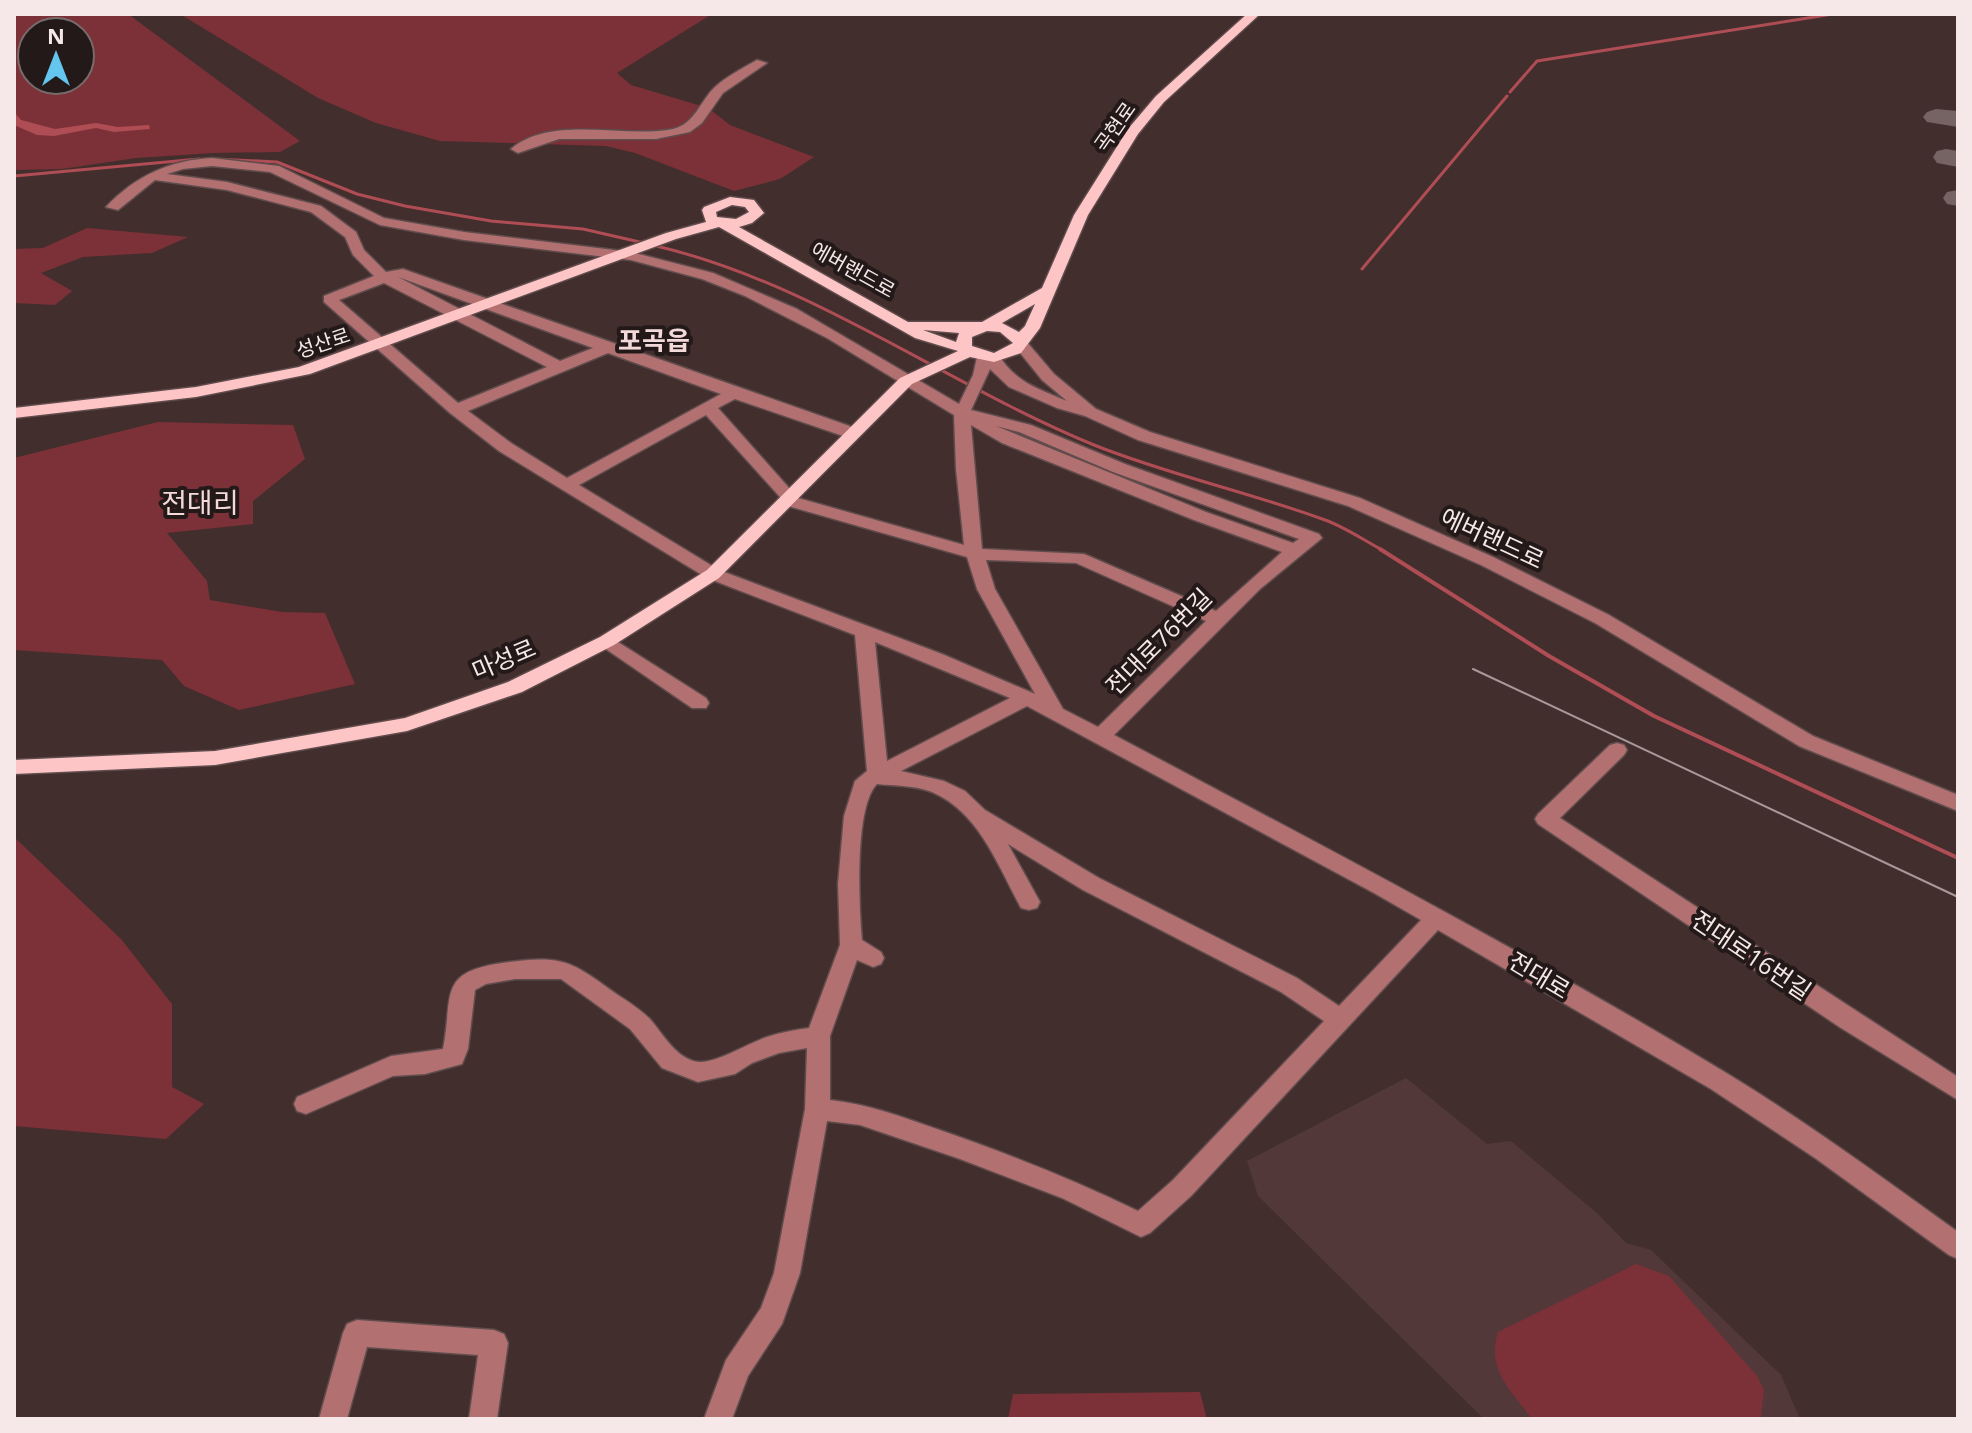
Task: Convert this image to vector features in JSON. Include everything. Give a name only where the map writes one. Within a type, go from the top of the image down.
[{"type":"main road","name":"곡현로","points":[[1020,342],[1032,328],[1081,215],[1133,132],[1160,99],[1254,14]]},
{"type":"main road","points":[[757,213],[749,221],[717,220],[714,206],[730,201],[755,206],[767,236],[782,255]]},
{"type":"main road","name":"성산로","points":[[14,413],[156,399],[247,385],[304,371],[717,220]]},
{"type":"main road","name":"에버랜드로","points":[[717,220],[939,343],[972,355]]},
{"type":"main road","points":[[905,324],[980,328],[1004,328],[1020,342],[1011,354],[972,355],[964,336],[980,328],[1045,292]]},
{"type":"main road","name":"마성로","points":[[14,767],[215,758],[407,724],[515,687],[607,641],[713,574],[852,433],[910,379],[972,355]]},
{"type":"street","points":[[518,149],[539,138],[568,132],[651,135],[678,132],[696,125],[721,88],[761,63]]},
{"type":"street","points":[[113,207],[154,176],[190,164],[257,166],[274,169],[370,216],[412,228],[626,252],[687,270],[785,310],[964,408]]},
{"type":"street","points":[[154,176],[227,186],[316,209],[351,235],[358,252],[382,276],[559,367]]},
{"type":"street","points":[[339,224],[370,216]]},
{"type":"street","points":[[382,276],[398,272],[852,433]]},
{"type":"street","name":"전대로","points":[[382,276],[329,299],[456,410],[505,447],[713,574],[864,631],[1027,698],[1437,917],[1732,1090],[1824,1150],[1958,1247]]},
{"type":"street","points":[[1020,342],[1048,377],[1091,413]]},
{"type":"street","points":[[456,410],[608,347]]},
{"type":"street","points":[[972,355],[981,375],[964,408],[964,469],[975,554],[986,589],[1055,712]]},
{"type":"street","name":"에버랜드로","points":[[972,355],[1015,384],[1063,405],[1091,413],[1144,436],[1354,502],[1487,561],[1602,619],[1806,741],[1958,803]]},
{"type":"street","points":[[567,485],[734,393]]},
{"type":"street","points":[[708,407],[789,499],[975,554],[1078,558],[1219,620]]},
{"type":"street","name":"전대로76번길","points":[[964,408],[1008,439],[1200,516],[1295,550],[1254,585],[1100,737]]},
{"type":"street","points":[[864,631],[878,777]]},
{"type":"street","points":[[607,641],[699,703]]},
{"type":"street","points":[[718,1419],[736,1369],[772,1315],[787,1273],[817,1109],[820,1077],[818,1036],[851,945],[849,891],[857,808],[865,781],[1027,698]]},
{"type":"street","name":"전대로16번길","points":[[1617,750],[1546,819],[1958,1090]]},
{"type":"street","points":[[878,777],[914,777],[947,789],[980,816],[1091,884],[1289,985],[1340,1019]]},
{"type":"street","points":[[980,816],[1029,902]]},
{"type":"street","points":[[817,1109],[860,1114],[966,1150],[1071,1190],[1141,1225],[1182,1188],[1437,917]]},
{"type":"street","points":[[851,945],[873,958]]},
{"type":"street","points":[[306,1104],[391,1066],[425,1064],[453,1057],[459,1043],[460,998],[468,983],[482,975],[556,968],[567,971],[638,1022],[671,1061],[698,1072],[726,1067],[743,1056],[777,1043],[818,1036]]},
{"type":"street","points":[[333,1419],[357,1333],[494,1343],[483,1419]]},
{"type":"shaded area","points":[[14,14],[128,14],[300,141],[280,152],[136,158],[62,169],[14,170]]},
{"type":"shaded area","points":[[180,14],[712,14],[617,73],[631,85],[708,108],[730,125],[814,157],[780,179],[734,191],[635,153],[606,146],[440,141],[376,123],[318,98]]},
{"type":"shaded area","points":[[14,112],[21,120],[55,129],[96,123],[118,127],[149,125],[150,129],[114,132],[96,128],[54,136],[37,135],[14,125]]},
{"type":"shaded area","points":[[87,228],[188,237],[152,253],[83,257],[41,273],[72,291],[55,305],[14,303],[14,249],[43,248]]},
{"type":"shaded area","points":[[158,422],[293,425],[305,459],[253,501],[253,524],[167,533],[207,581],[210,600],[282,612],[325,613],[355,684],[239,710],[184,686],[162,660],[14,650],[14,458]]},
{"type":"shaded area","points":[[14,837],[121,939],[172,1004],[172,1087],[204,1104],[166,1139],[14,1126]]},
{"type":"shaded area","points":[[1406,1078],[1487,1144],[1511,1141],[1598,1214],[1626,1243],[1651,1250],[1781,1375],[1800,1419],[1484,1419],[1258,1196],[1247,1161]]},
{"type":"shaded area","points":[[1636,1264],[1669,1276],[1757,1376],[1764,1390],[1761,1417],[1532,1419],[1498,1369],[1495,1345],[1498,1332]]},
{"type":"shaded area","points":[[1200,1392],[1207,1419],[1008,1419],[1013,1394]]},
{"type":"waterway","points":[[1510,92],[1537,61],[1833,14]]},
{"type":"waterway","points":[[1362,269],[1507,96]]},
{"type":"waterway","points":[[14,176],[199,159]]},
{"type":"waterway","points":[[216,159],[277,162],[357,194],[405,206],[491,221],[583,229],[644,243]]},
{"type":"waterway","points":[[652,245],[711,261],[767,283],[1094,445],[1325,520],[1384,551]]},
{"type":"waterway","points":[[1380,549],[1549,656],[1654,716],[1958,858]]},
{"type":"taxiway","points":[[1936,117],[1958,119]]},
{"type":"taxiway","points":[[1946,157],[1958,159]]},
{"type":"tram line","points":[[1473,669],[1958,897]]},
{"type":"district","name":"포곡읍","points":[[654,341]]},
{"type":"district","name":"전대리","points":[[200,503]]}]
